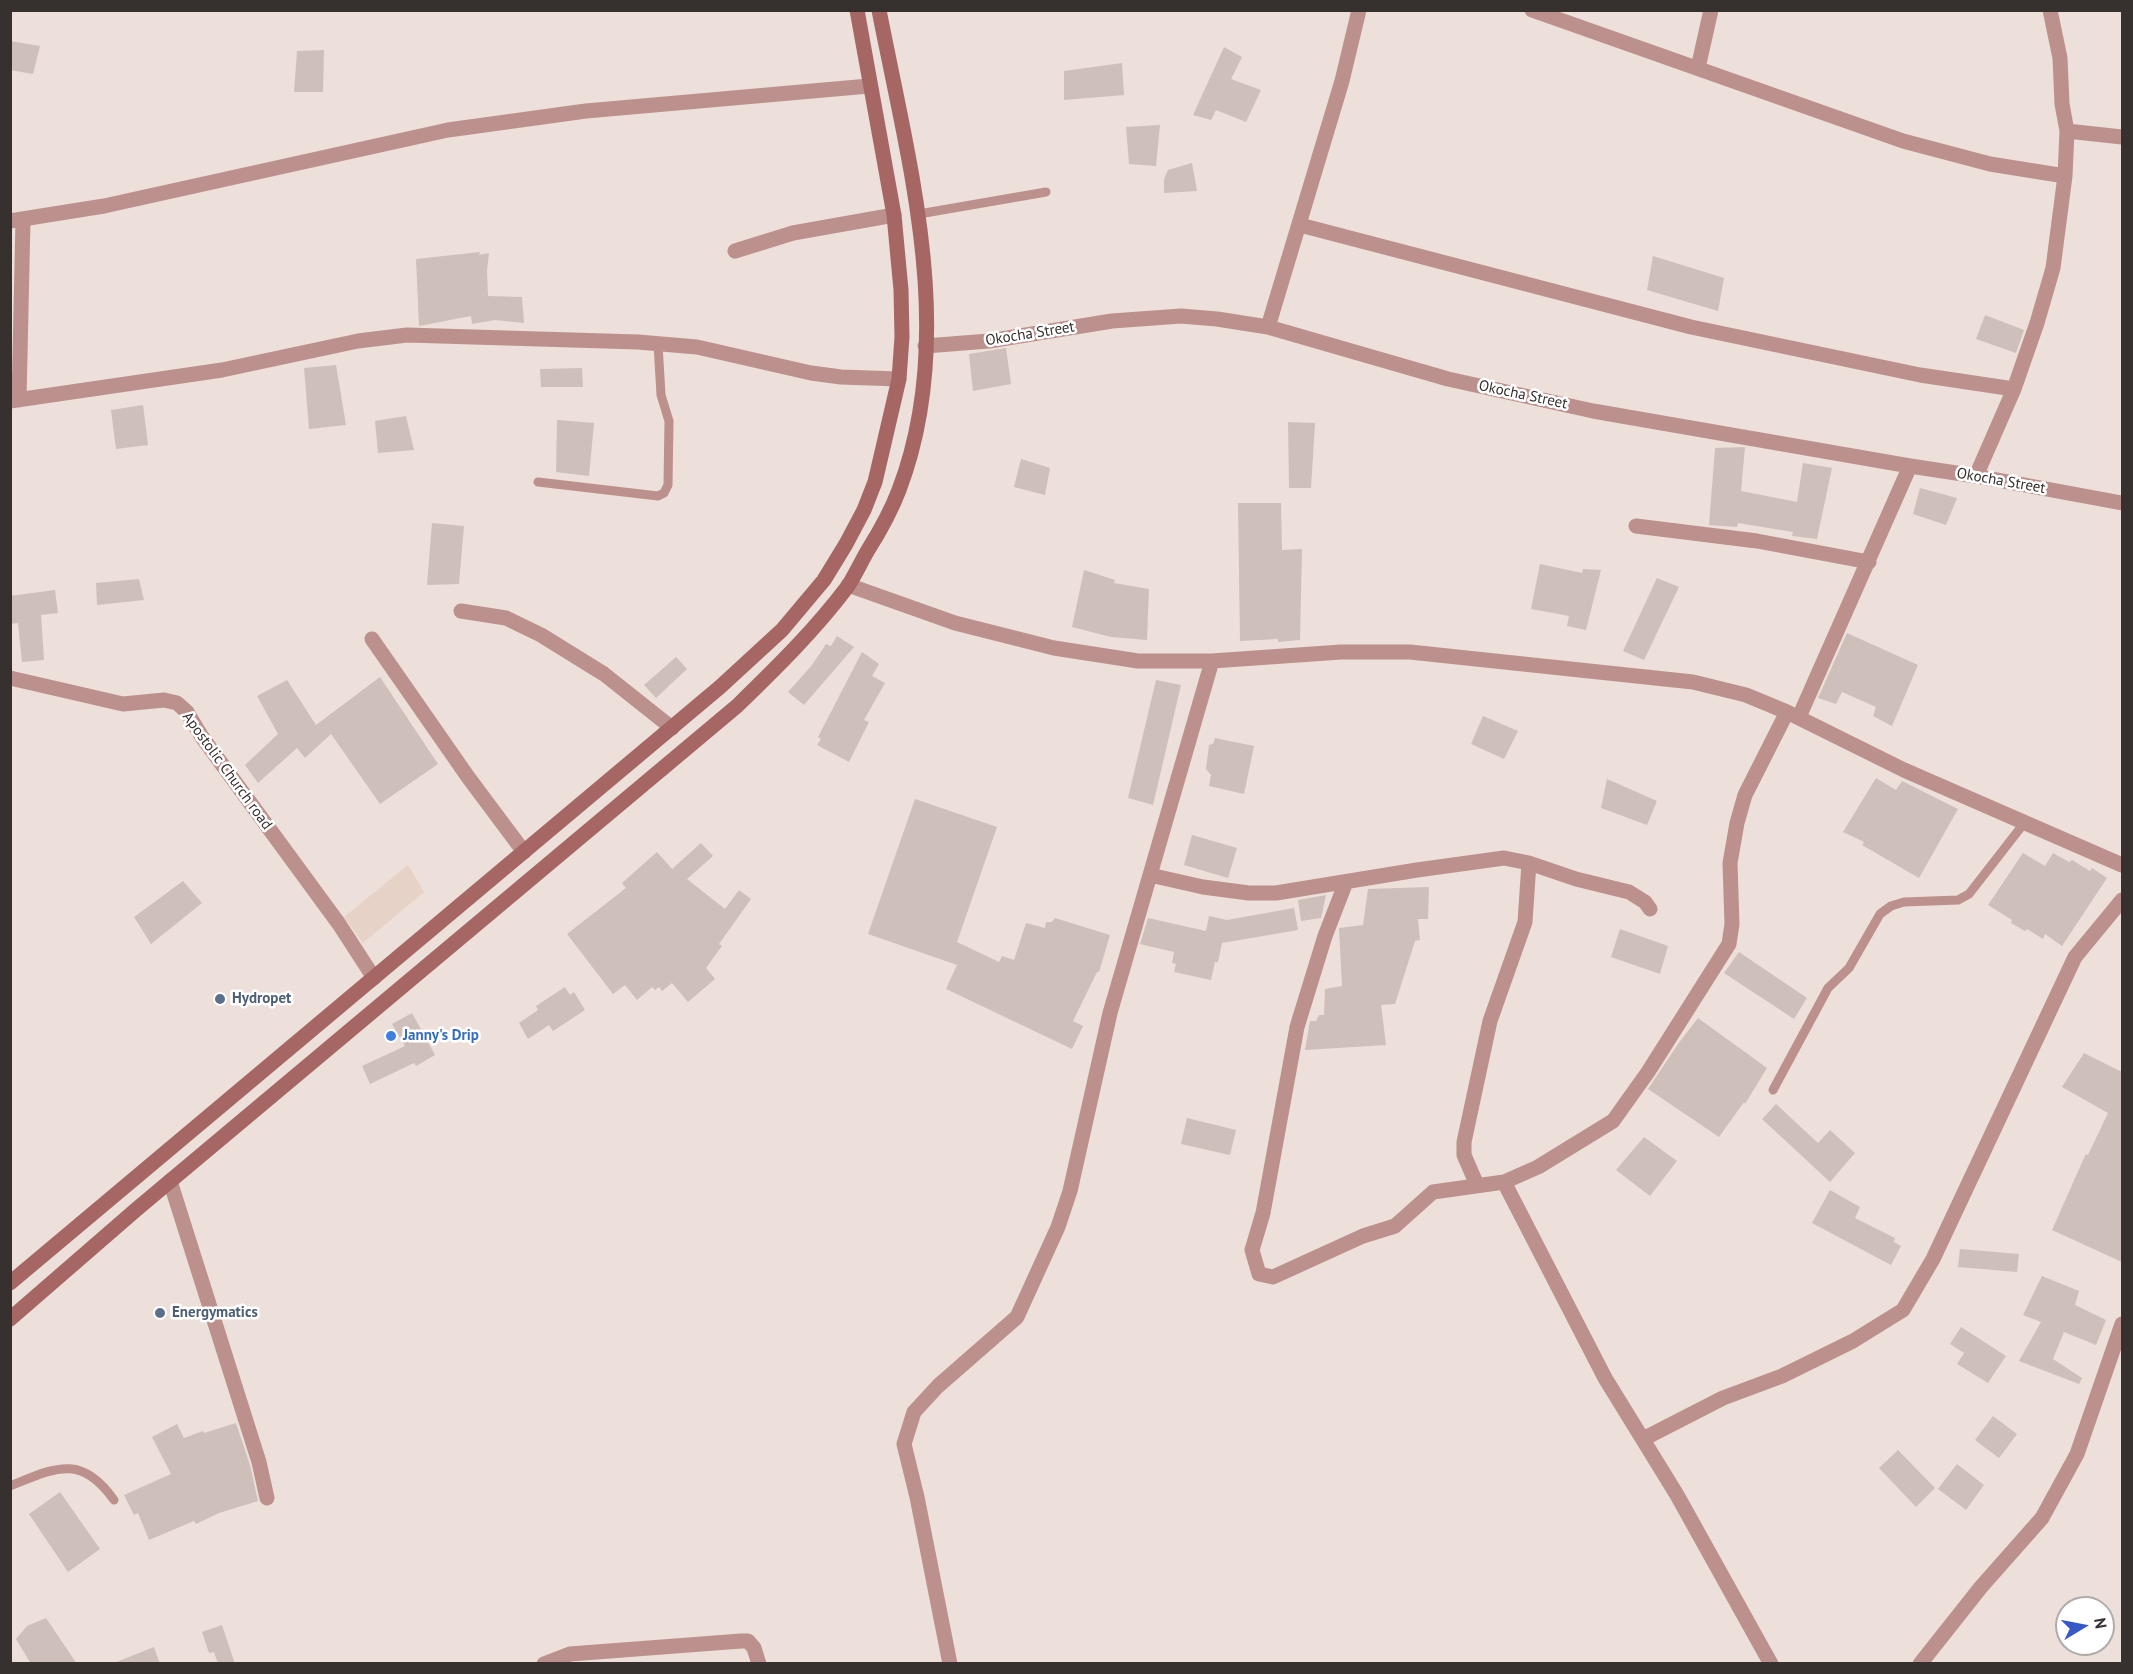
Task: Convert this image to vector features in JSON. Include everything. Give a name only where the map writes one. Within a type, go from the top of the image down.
[{"type":"main road","points":[[10,1283],[720,687],[782,630],[824,580],[864,510],[874,482],[899,379],[902,337],[902,290],[894,215],[857,10]]},
{"type":"main road","points":[[10,1319],[170,1181],[737,706],[797,647],[848,585],[885,522],[900,489],[915,435],[923,392],[926,346],[926,293],[919,214],[879,10]]},
{"type":"street","points":[[1268,327],[1342,81],[1359,10]]},
{"type":"street","points":[[1532,10],[1903,141],[1990,164],[2065,176]]},
{"type":"street","points":[[1698,68],[1711,10]]},
{"type":"street","points":[[1976,476],[2014,389],[2053,268],[2065,176],[2067,131],[2062,104],[2060,58],[2050,10]]},
{"type":"street","points":[[869,86],[585,111],[448,130],[104,206],[17,221],[15,400],[222,370],[358,341],[407,335],[466,335],[697,346],[841,378],[899,379]]},
{"type":"street","points":[[2067,131],[2122,137]]},
{"type":"street","points":[[735,251],[793,232],[894,215]]},
{"type":"street","points":[[1300,225],[1691,327],[1920,375],[2014,389]]},
{"type":"street","name":"Okocha Street","points":[[926,346],[989,341],[1112,321],[1181,316],[1217,319],[1268,327],[1448,379],[1593,411],[2122,503]]},
{"type":"street","points":[[1346,882],[1325,936],[1297,1027],[1263,1213],[1252,1250],[1259,1274],[1273,1277],[1363,1236],[1395,1226],[1433,1192],[1504,1182],[1538,1167],[1613,1121],[1648,1072],[1730,944],[1732,924],[1730,863],[1745,795],[1793,715],[1869,562],[1910,466]]},
{"type":"street","points":[[1636,526],[1757,541],[1869,562]]},
{"type":"street","points":[[848,585],[956,623],[1054,648],[1138,661],[1212,661],[1341,652],[1410,652],[1693,682],[1746,696],[1793,715],[1904,770],[2122,865]]},
{"type":"street","points":[[461,611],[506,618],[541,634],[604,674],[672,728]]},
{"type":"street","points":[[372,639],[468,777],[524,852]]},
{"type":"street","points":[[950,1664],[904,1444],[914,1412],[938,1386],[1017,1317],[1058,1227],[1070,1191],[1110,1013],[1212,661]]},
{"type":"street","name":"Apostolic Church road","points":[[10,678],[123,704],[164,700],[177,703],[187,712],[202,737],[339,924],[374,978]]},
{"type":"street","points":[[1150,875],[1203,887],[1249,893],[1276,893],[1504,858],[1629,892],[1645,902],[1650,909]]},
{"type":"street","points":[[1477,1185],[1464,1155],[1464,1142],[1490,1021],[1525,922],[1529,863]]},
{"type":"street","points":[[1643,1439],[1723,1398],[1782,1376],[1853,1341],[1903,1310],[1933,1259],[2075,957],[2122,900]]},
{"type":"street","points":[[170,1181],[259,1462],[267,1498]]},
{"type":"street","points":[[1504,1182],[1605,1378],[1750,1622],[1771,1664]]},
{"type":"street","points":[[1920,1664],[1981,1587],[2042,1518],[2077,1454],[2122,1324]]},
{"type":"street","points":[[544,1664],[570,1654],[741,1641],[748,1641],[754,1648],[759,1664]]},
{"type":"lane","points":[[919,214],[1046,192]]},
{"type":"lane","points":[[538,483],[658,496],[664,493],[668,484],[669,421],[661,395],[658,344]]},
{"type":"lane","points":[[1773,1090],[1828,988],[1849,968],[1880,914],[1891,906],[1904,902],[1958,900],[1969,894],[2025,822]]},
{"type":"lane","points":[[10,1486],[51,1470],[70,1468],[88,1473],[104,1485],[114,1500]]},
{"type":"shaded area","points":[[408,865],[424,892],[363,943],[344,917]]},
{"type":"building","points":[[10,41],[40,46],[33,74],[10,70]]},
{"type":"building","points":[[1224,47],[1242,57],[1231,79],[1261,90],[1246,122],[1216,110],[1211,120],[1193,115]]},
{"type":"building","points":[[324,50],[323,92],[294,92],[297,51]]},
{"type":"building","points":[[1122,63],[1124,95],[1064,100],[1064,71]]},
{"type":"building","points":[[1160,125],[1156,166],[1129,164],[1126,127]]},
{"type":"building","points":[[1192,163],[1197,191],[1164,193],[1164,179],[1168,170]]},
{"type":"building","points":[[480,252],[479,255],[489,253],[488,296],[522,297],[524,323],[495,320],[472,324],[471,316],[419,326],[416,259]]},
{"type":"building","points":[[1653,256],[1724,278],[1718,311],[1647,290]]},
{"type":"building","points":[[1985,315],[2024,330],[2016,353],[1976,339]]},
{"type":"building","points":[[1006,348],[1011,384],[973,391],[969,354]]},
{"type":"building","points":[[336,365],[346,425],[309,429],[304,368]]},
{"type":"building","points":[[582,368],[583,387],[541,387],[540,369]]},
{"type":"building","points":[[143,405],[148,445],[116,449],[111,410]]},
{"type":"building","points":[[406,416],[414,450],[378,453],[375,421]]},
{"type":"building","points":[[557,420],[594,423],[589,476],[556,472]]},
{"type":"building","points":[[1288,422],[1315,423],[1311,488],[1289,488]]},
{"type":"building","points":[[1745,447],[1741,491],[1797,502],[1803,463],[1832,468],[1817,539],[1792,536],[1793,532],[1738,523],[1737,527],[1709,525],[1715,448]]},
{"type":"building","points":[[1021,459],[1050,468],[1045,495],[1014,487]]},
{"type":"building","points":[[1920,488],[1957,498],[1946,525],[1913,514]]},
{"type":"building","points":[[1238,503],[1281,503],[1282,550],[1302,549],[1300,640],[1240,641]]},
{"type":"building","points":[[432,523],[464,526],[459,584],[427,585]]},
{"type":"building","points":[[1540,564],[1582,573],[1583,569],[1601,570],[1586,630],[1567,626],[1569,616],[1531,609]]},
{"type":"building","points":[[1084,570],[1115,580],[1114,583],[1149,589],[1147,640],[1111,637],[1072,627]]},
{"type":"building","points":[[1657,578],[1679,587],[1644,660],[1623,651]]},
{"type":"building","points":[[139,579],[144,600],[97,605],[96,583]]},
{"type":"building","points":[[55,590],[58,613],[41,615],[44,660],[22,662],[18,623],[10,624],[10,596]]},
{"type":"building","points":[[1847,633],[1918,665],[1892,726],[1873,716],[1876,707],[1842,692],[1836,704],[1818,698]]},
{"type":"building","points":[[837,636],[854,647],[804,705],[788,692],[812,665],[826,644],[831,646]]},
{"type":"building","points":[[862,652],[879,664],[872,676],[885,683],[864,720],[869,722],[849,762],[817,745],[821,739],[818,737]]},
{"type":"building","points":[[676,657],[687,669],[656,698],[644,685]]},
{"type":"building","points":[[380,677],[438,764],[380,804],[331,734],[305,758],[297,748],[258,783],[245,765],[278,734],[257,696],[287,680],[316,725]]},
{"type":"building","points":[[1156,680],[1181,685],[1153,805],[1128,798]]},
{"type":"building","points":[[1483,716],[1518,731],[1504,759],[1471,744]]},
{"type":"building","points":[[1215,738],[1254,746],[1244,794],[1209,786],[1211,775],[1206,769],[1209,745],[1213,744]]},
{"type":"building","points":[[1876,778],[1896,790],[1902,781],[1958,809],[1919,878],[1862,845],[1864,842],[1843,832]]},
{"type":"building","points":[[1607,779],[1657,801],[1647,825],[1601,808]]},
{"type":"building","points":[[915,799],[997,827],[957,942],[999,962],[1002,956],[1014,960],[1026,923],[1045,928],[1046,922],[1052,922],[1055,918],[1110,935],[1099,972],[1073,1021],[1083,1026],[1072,1049],[946,989],[957,965],[868,934]]},
{"type":"building","points":[[1192,835],[1237,848],[1228,878],[1184,865]]},
{"type":"building","points":[[701,843],[713,856],[687,879],[725,909],[739,890],[751,899],[719,944],[722,946],[706,968],[715,979],[688,1002],[672,983],[662,991],[659,987],[655,990],[652,987],[637,1000],[625,985],[613,994],[567,934],[626,888],[622,883],[657,852],[672,869]]},
{"type":"building","points":[[2023,853],[2045,866],[2053,853],[2069,862],[2072,860],[2090,871],[2092,868],[2107,878],[2062,946],[2045,934],[2043,939],[2027,929],[2025,931],[1988,905]]},
{"type":"building","points":[[183,881],[202,903],[151,944],[134,917]]},
{"type":"building","points":[[1429,887],[1428,919],[1418,919],[1420,940],[1415,941],[1395,1004],[1381,1005],[1386,1045],[1305,1050],[1310,1021],[1316,1021],[1319,1015],[1324,1015],[1325,989],[1342,986],[1339,928],[1363,925],[1368,889]]},
{"type":"building","points":[[1326,895],[1321,918],[1301,921],[1298,900]]},
{"type":"building","points":[[1294,908],[1298,930],[1222,943],[1211,980],[1174,972],[1176,964],[1172,963],[1174,952],[1140,944],[1148,918],[1206,931],[1209,916],[1227,920]]},
{"type":"building","points":[[1620,929],[1668,946],[1660,974],[1611,957]]},
{"type":"building","points":[[1739,952],[1807,998],[1794,1019],[1724,973]]},
{"type":"building","points":[[565,987],[570,995],[574,992],[585,1010],[553,1031],[549,1025],[528,1039],[519,1023],[538,1010],[536,1006]]},
{"type":"building","points":[[412,1013],[435,1055],[416,1066],[414,1063],[370,1084],[362,1066],[405,1046],[392,1024]]},
{"type":"building","points":[[1698,1018],[1767,1068],[1745,1104],[1744,1102],[1719,1137],[1648,1089]]},
{"type":"building","points":[[2084,1053],[2122,1072],[2122,1262],[2052,1230],[2086,1154],[2088,1155],[2108,1113],[2062,1087]]},
{"type":"building","points":[[1776,1104],[1818,1143],[1830,1130],[1855,1153],[1830,1182],[1762,1119]]},
{"type":"building","points":[[1187,1118],[1236,1130],[1230,1155],[1181,1144]]},
{"type":"building","points":[[1644,1137],[1677,1161],[1650,1196],[1616,1170]]},
{"type":"building","points":[[1830,1190],[1860,1207],[1855,1218],[1895,1238],[1894,1242],[1901,1246],[1891,1265],[1812,1223]]},
{"type":"building","points":[[1960,1249],[2019,1254],[2017,1272],[1958,1267]]},
{"type":"building","points":[[2042,1276],[2079,1291],[2075,1305],[2106,1320],[2096,1345],[2064,1332],[2053,1359],[2082,1378],[2079,1384],[2019,1361],[2041,1322],[2023,1315]]},
{"type":"building","points":[[1961,1327],[2006,1356],[1988,1383],[1957,1364],[1964,1353],[1950,1344]]},
{"type":"building","points":[[1993,1416],[2017,1434],[1999,1458],[1975,1440]]},
{"type":"building","points":[[236,1423],[250,1465],[258,1501],[219,1513],[196,1524],[194,1521],[149,1540],[138,1513],[134,1515],[124,1495],[171,1474],[152,1437],[177,1424],[184,1438]]},
{"type":"building","points":[[1898,1450],[1935,1488],[1916,1507],[1879,1468]]},
{"type":"building","points":[[1957,1464],[1984,1485],[1966,1510],[1938,1489]]},
{"type":"building","points":[[60,1492],[100,1549],[68,1572],[29,1514]]},
{"type":"building","points":[[46,1618],[77,1664],[31,1664],[16,1639],[27,1626]]},
{"type":"building","points":[[222,1625],[235,1664],[218,1664],[214,1652],[209,1653],[202,1632]]},
{"type":"building","points":[[154,1647],[160,1664],[114,1664],[114,1663]]},
{"type":"place","name":"Hydropet","points":[[220,999]]},
{"type":"place","name":"Janny's Drip","points":[[391,1036]]},
{"type":"place","name":"Energymatics","points":[[160,1313]]}]
